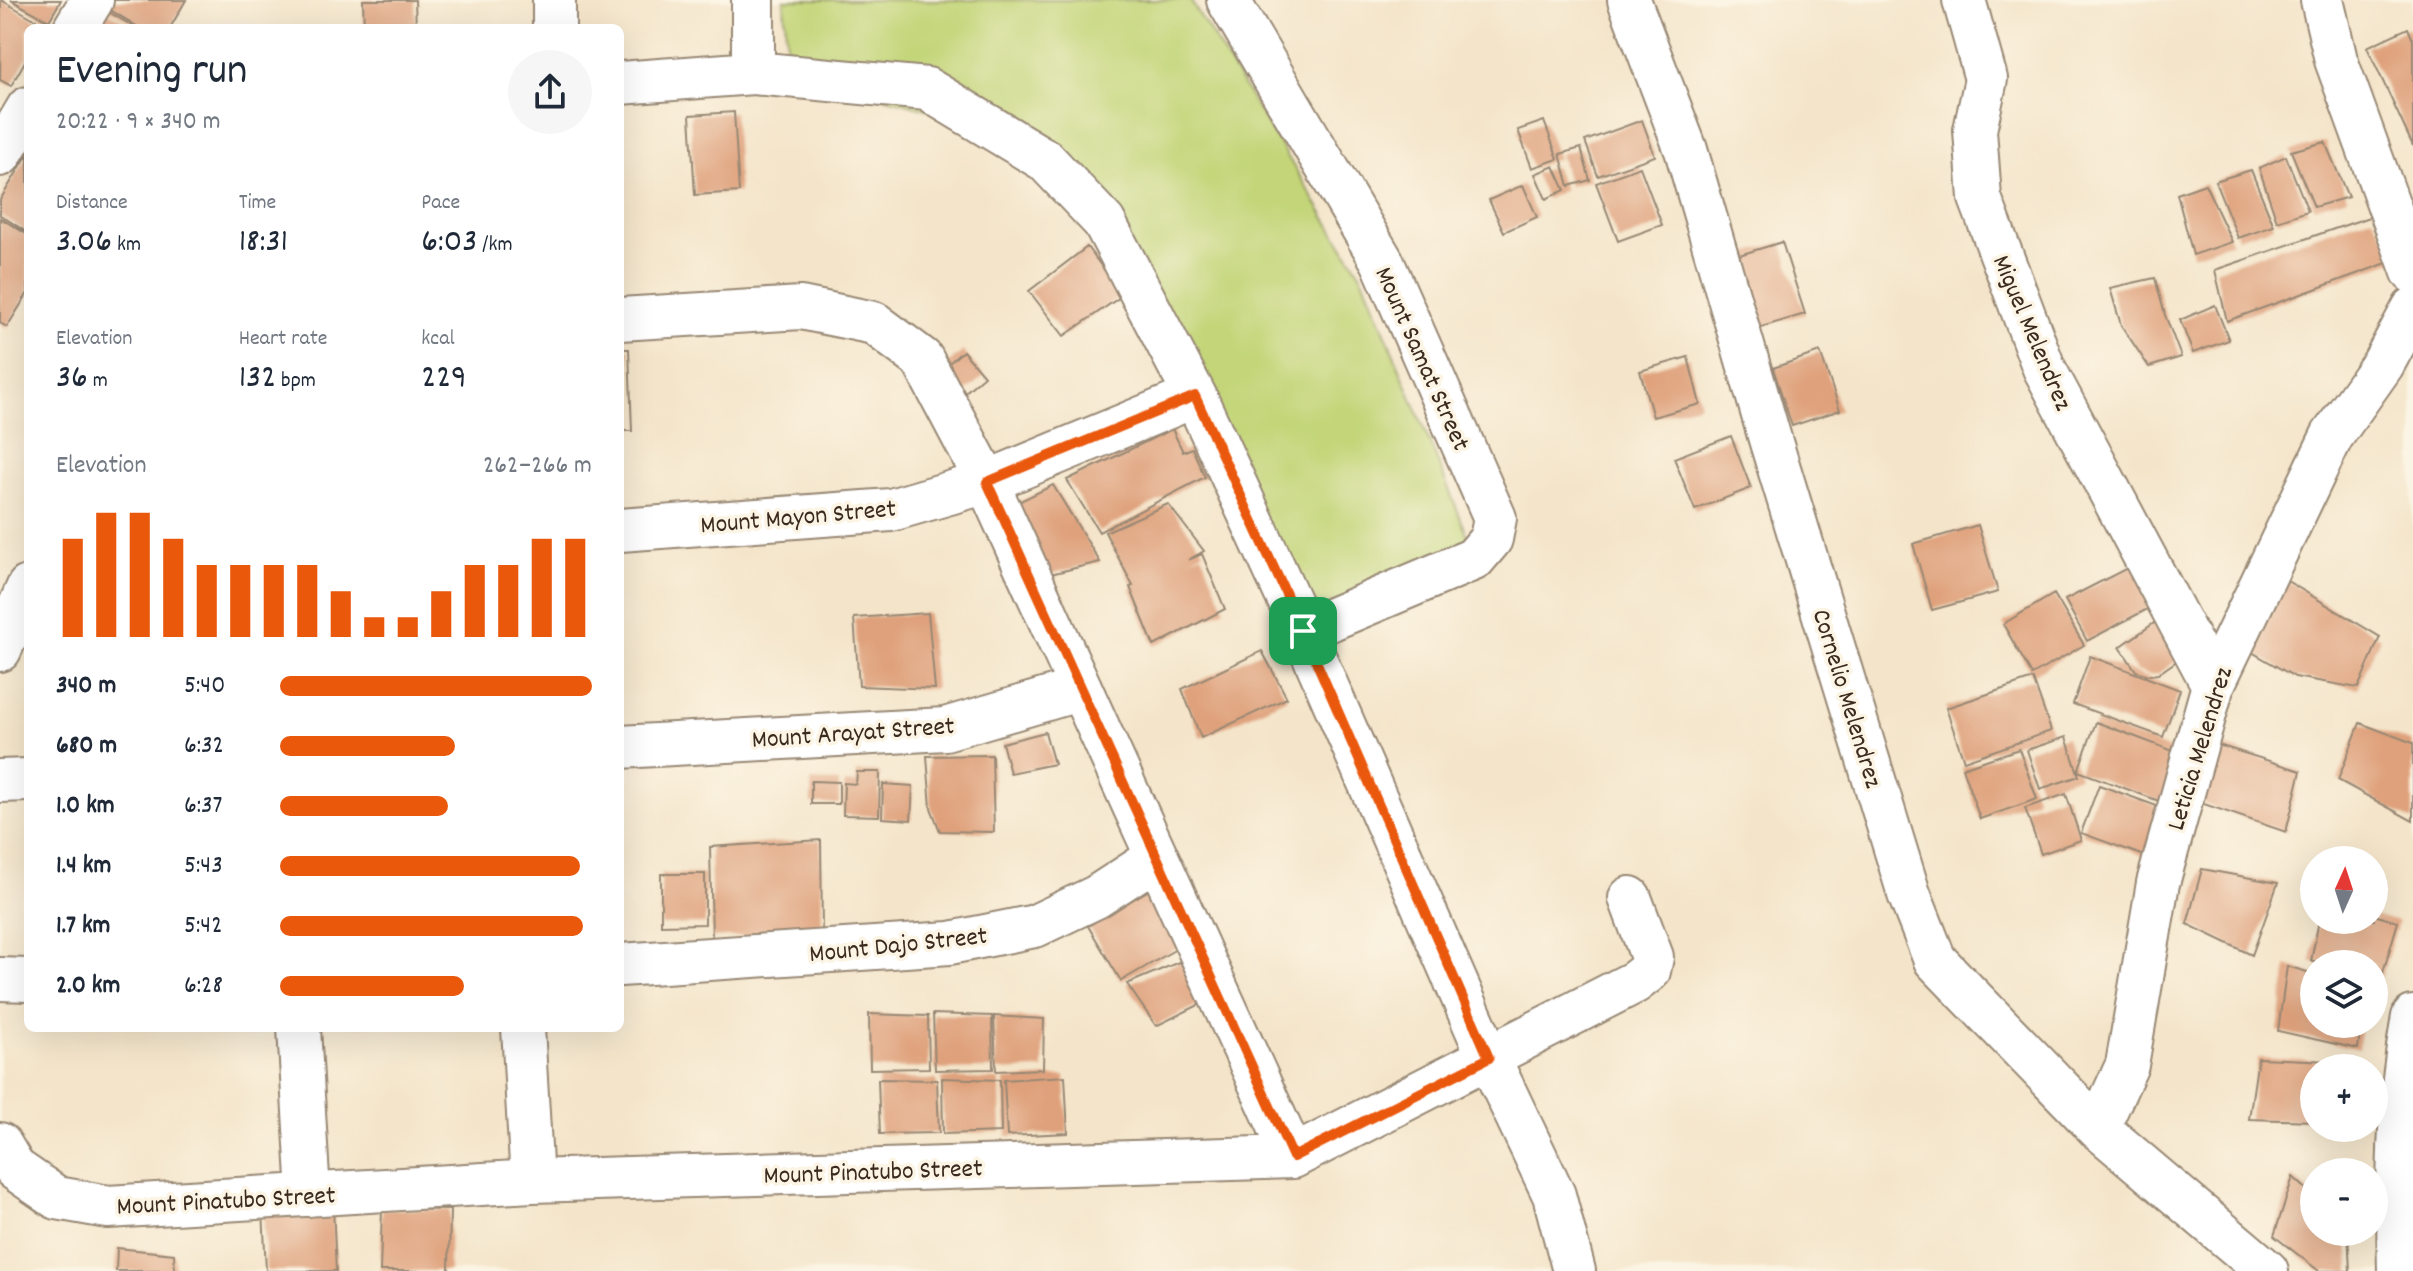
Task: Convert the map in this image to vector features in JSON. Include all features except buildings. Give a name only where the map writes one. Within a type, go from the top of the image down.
[{"type":"street","points":[[77,24],[92,0]]},
{"type":"street","points":[[554,0],[554,24]]},
{"type":"street","points":[[753,0],[753,73]]},
{"type":"street","name":"Mount Samat Street","points":[[1228,0],[1382,261],[1495,518],[1491,539],[1474,559],[1303,631]]},
{"type":"street","name":"Cornelio Melendrez","points":[[1629,0],[1686,150],[1770,439],[1909,894],[1935,960],[2098,1128],[2267,1271]]},
{"type":"street","name":"Miguel Melendrez","points":[[1964,0],[1986,79],[1975,130],[1980,198],[2044,368],[2213,685]]},
{"type":"street","points":[[2322,0],[2336,60],[2413,272]]},
{"type":"street","points":[[624,83],[753,73],[927,89],[1045,160],[1104,222],[1195,396],[1303,631],[1489,1058],[1554,1195],[1574,1271]]},
{"type":"street","points":[[0,155],[24,115]]},
{"type":"street","points":[[624,319],[801,308],[874,323],[922,359],[987,482],[1293,1157]]},
{"type":"street","name":"Leticia Melendrez","points":[[2098,1128],[2127,1065],[2158,883],[2213,685],[2332,436],[2383,364],[2413,309]]},
{"type":"street","name":"Mount Mayon Street","points":[[624,530],[891,510],[987,482],[1195,396]]},
{"type":"street","points":[[0,650],[24,596]]},
{"type":"street","name":"Mount Arayat Street","points":[[624,747],[945,729],[1081,689]]},
{"type":"street","points":[[0,781],[24,780]]},
{"type":"street","name":"Mount Dajo Street","points":[[624,965],[964,941],[1035,926],[1096,897],[1156,858]]},
{"type":"street","name":"Mount Pinatubo Street","points":[[0,1144],[15,1169],[57,1198],[108,1207],[532,1181],[1293,1157],[1635,982],[1649,971],[1652,957],[1630,898]]},
{"type":"street","points":[[0,979],[24,980]]},
{"type":"street","points":[[2399,1271],[2396,1175],[2403,1071],[2413,1017]]},
{"type":"street","points":[[299,1032],[309,1195]]},
{"type":"street","points":[[523,1032],[532,1181]]},
{"type":"green space","points":[[784,0],[1190,0],[1363,278],[1469,539],[1307,620],[1054,145],[788,70]]},
{"type":"route","points":[[1195,396],[1303,631],[1489,1058],[1293,1157],[987,482],[1195,396]]}]
